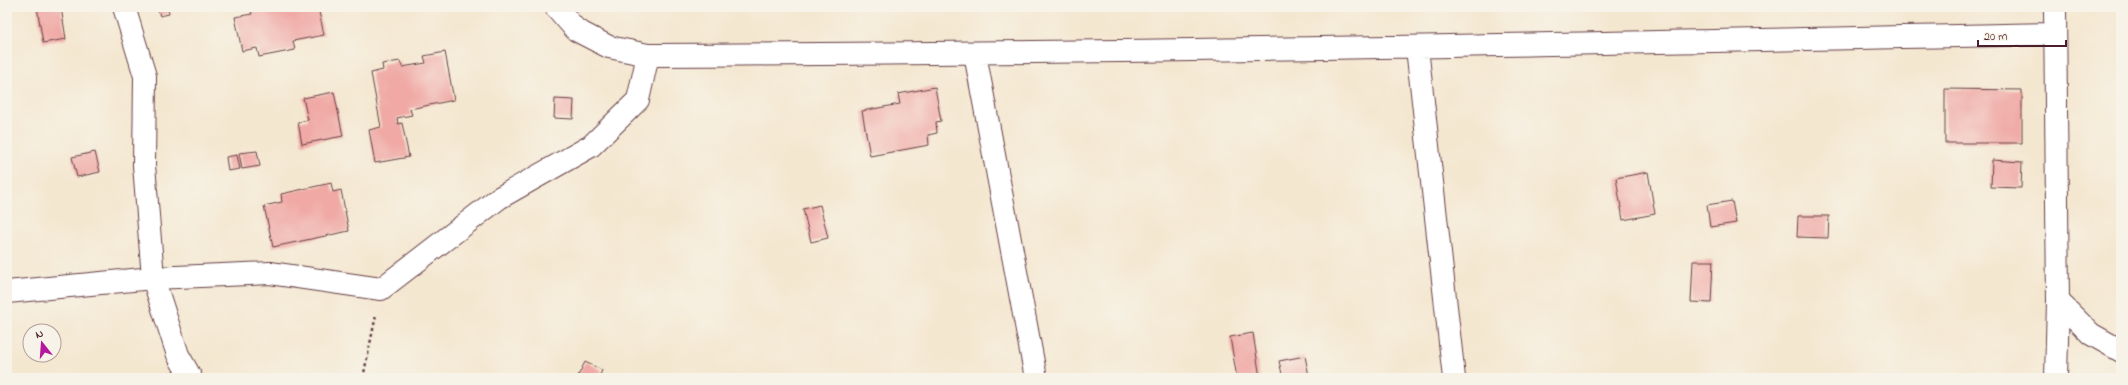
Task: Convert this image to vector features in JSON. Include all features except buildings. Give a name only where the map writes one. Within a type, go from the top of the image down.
[{"type":"street","points":[[124,7],[145,76],[144,164],[153,278],[178,355],[191,378]]},
{"type":"street","points":[[556,7],[576,30],[609,47],[648,55],[974,54],[1417,48],[2055,34]]},
{"type":"street","points":[[2055,7],[2058,301],[2056,378]]},
{"type":"street","points":[[1417,48],[1454,378]]},
{"type":"street","points":[[974,54],[1036,378]]},
{"type":"street","points":[[7,292],[153,278],[270,273],[381,289],[499,198],[590,146],[638,100],[648,55]]},
{"type":"street","points":[[2058,301],[2091,334],[2121,351]]},
{"type":"path","points":[[363,378],[381,289]]}]
